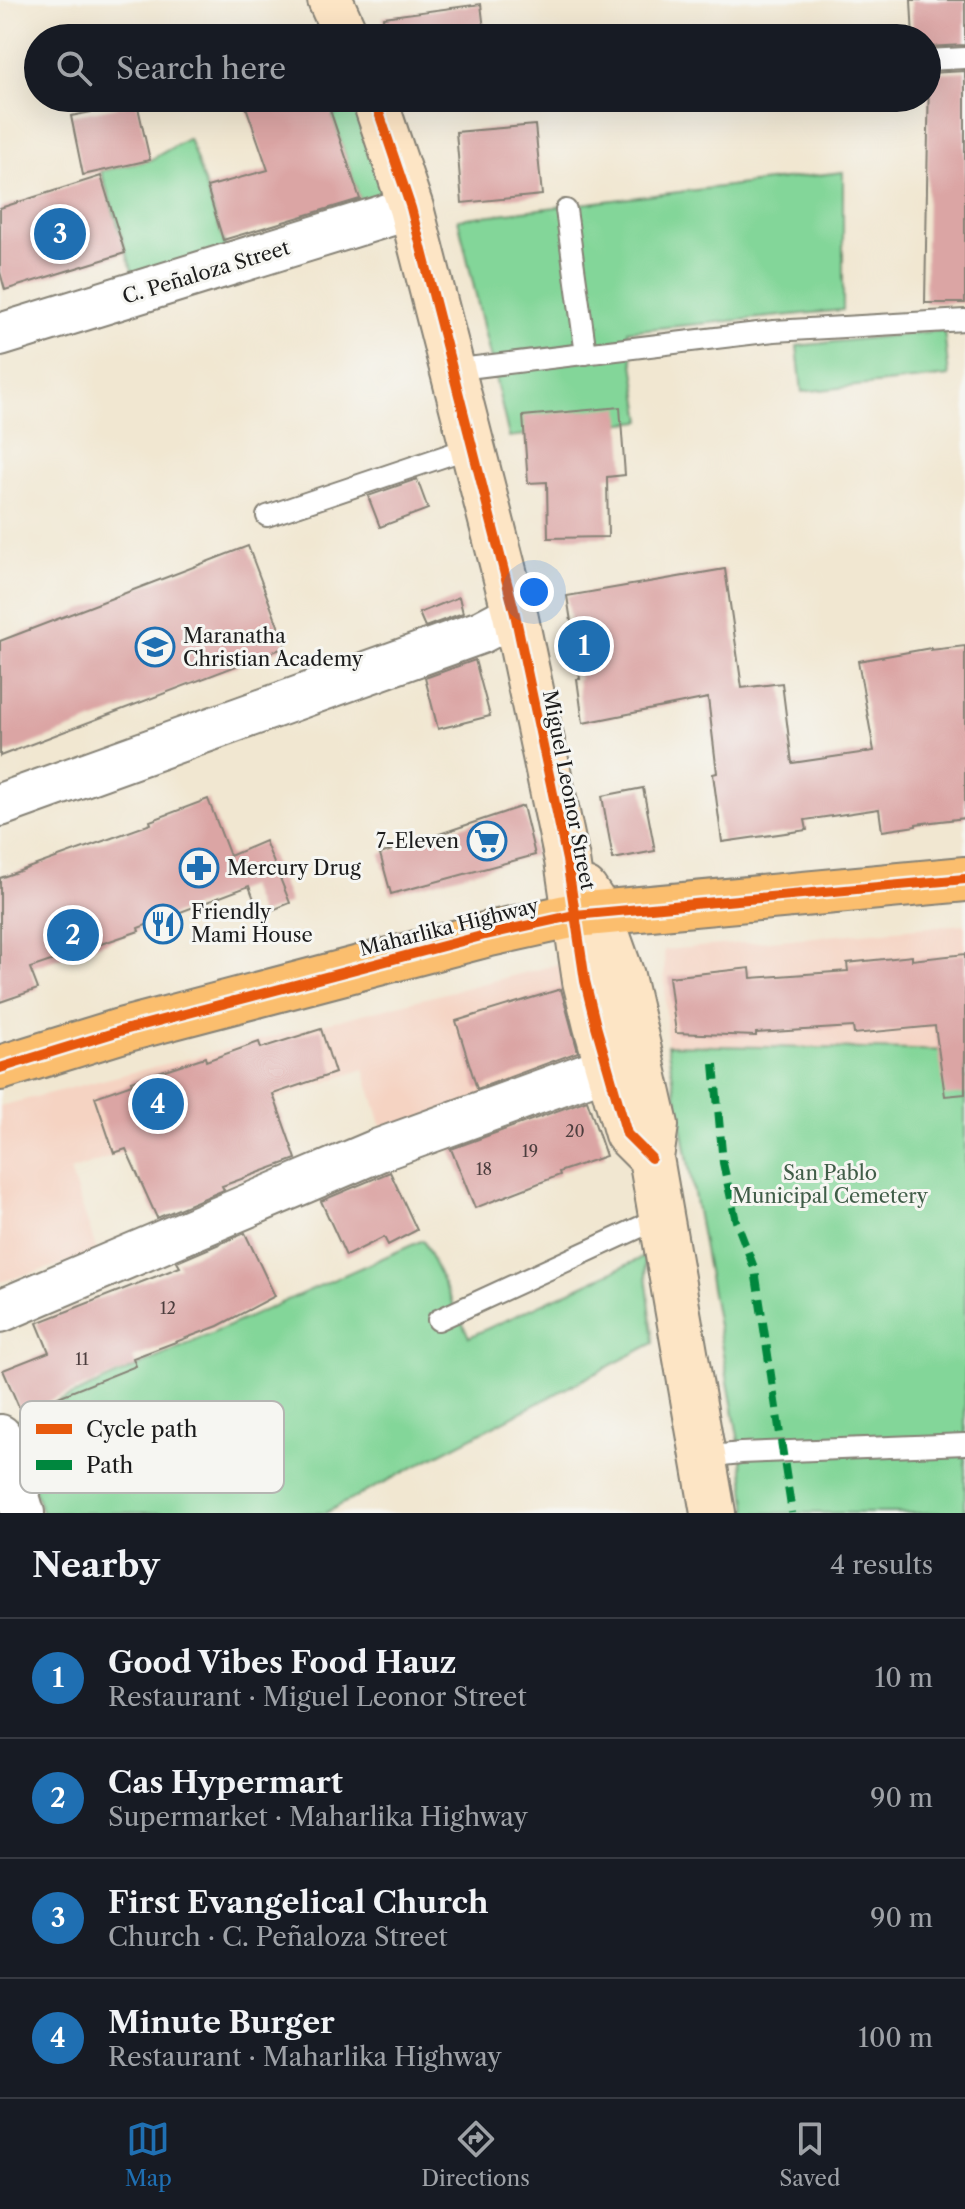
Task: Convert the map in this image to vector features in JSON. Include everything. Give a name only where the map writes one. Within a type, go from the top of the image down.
[{"type":"main road","name":"Maharlika Highway","points":[[0,1068],[120,1031],[485,935],[587,913],[965,879]]},
{"type":"street","points":[[330,0],[341,24]]},
{"type":"street","name":"Miguel Leonor Street","points":[[379,112],[411,208],[515,614],[567,860],[587,913],[622,976],[656,1125],[651,1158],[713,1513]]},
{"type":"street","name":"C. Peñaloza Street","points":[[0,335],[411,208]]},
{"type":"street","points":[[0,805],[481,632],[515,614]]},
{"type":"street","name":"Miguel Leonor Street","points":[[587,913],[585,981],[627,1134],[651,1158]]},
{"type":"street","points":[[0,1311],[379,1150],[610,1066]]},
{"type":"street","points":[[0,1436],[23,1513]]},
{"type":"lane","points":[[941,59],[965,58]]},
{"type":"lane","points":[[566,210],[586,354]]},
{"type":"lane","points":[[451,370],[774,331],[965,320]]},
{"type":"lane","points":[[267,516],[472,447]]},
{"type":"lane","points":[[438,1320],[662,1217]]},
{"type":"lane","points":[[704,1457],[965,1444]]},
{"type":"shaded area","points":[[965,924],[965,1051],[667,1045],[664,950]]},
{"type":"shaded area","points":[[571,961],[595,1060],[384,1134],[364,1069],[70,1171],[98,1254],[0,1282],[0,1106]]},
{"type":"green space","points":[[341,112],[379,112],[411,208],[361,203],[332,116]]},
{"type":"green space","points":[[189,138],[231,263],[139,293],[101,171],[150,160]]},
{"type":"green space","points":[[843,172],[843,310],[628,331],[642,421],[509,437],[458,219]]},
{"type":"green space","points":[[944,330],[949,376],[802,392],[797,346]]},
{"type":"green space","name":"San Pablo Municipal Cemetery","points":[[667,1045],[965,1051],[965,1513],[748,1513],[741,1453]]},
{"type":"green space","points":[[423,1240],[469,1337],[644,1257],[654,1343],[325,1513],[42,1513],[36,1493],[284,1493],[284,1401],[59,1401]]},
{"type":"green space","points":[[20,1418],[20,1441],[14,1421]]},
{"type":"building","points":[[911,0],[965,0],[965,45],[941,46],[941,24],[912,24]]},
{"type":"building","points":[[481,4],[483,24],[384,24],[383,17]]},
{"type":"building","points":[[965,71],[965,303],[925,303],[928,112],[941,112],[941,72]]},
{"type":"building","points":[[91,112],[139,112],[150,160],[83,175],[71,116]]},
{"type":"building","points":[[248,112],[331,112],[360,199],[223,240],[207,187],[268,170]]},
{"type":"building","points":[[535,125],[542,195],[462,203],[456,132]]},
{"type":"building","points":[[101,176],[125,253],[5,290],[0,272],[0,208]]},
{"type":"building","points":[[620,407],[625,475],[607,477],[608,537],[548,538],[547,482],[528,483],[523,416]]},
{"type":"building","points":[[417,479],[428,509],[380,527],[368,496]]},
{"type":"building","points":[[248,546],[286,647],[0,756],[0,641]]},
{"type":"building","points":[[725,569],[742,688],[782,683],[792,763],[874,751],[858,661],[931,648],[965,646],[965,818],[882,831],[879,809],[805,820],[807,830],[722,842],[708,698],[583,723],[577,679],[580,679],[567,596]]},
{"type":"building","points":[[459,597],[463,613],[425,627],[419,613]]},
{"type":"building","points":[[475,660],[490,716],[438,729],[425,678]]},
{"type":"building","points":[[643,788],[655,851],[613,859],[602,796]]},
{"type":"building","points":[[208,799],[230,856],[265,841],[290,903],[260,915],[249,886],[138,928],[139,931],[30,968],[38,989],[0,1002],[0,878],[151,824],[150,821]]},
{"type":"building","points":[[523,806],[535,855],[391,894],[380,854]]},
{"type":"building","points":[[965,954],[965,1094],[945,1096],[935,1026],[854,1034],[853,1027],[756,1033],[756,1036],[676,1033],[669,977],[750,968],[751,978],[848,971],[847,963]]},
{"type":"building","points":[[561,989],[578,1052],[477,1089],[456,1021]]},
{"type":"building","points":[[321,1029],[335,1073],[273,1094],[296,1159],[222,1186],[224,1190],[157,1218],[126,1149],[114,1153],[95,1097],[132,1084],[131,1081],[205,1057],[206,1061],[259,1042],[261,1048]]},
{"type":"building","points":[[587,1100],[606,1156],[559,1172],[560,1175],[475,1208],[451,1149]]},
{"type":"building","points":[[390,1172],[417,1230],[388,1245],[384,1237],[346,1256],[321,1201]]},
{"type":"building","points":[[245,1233],[275,1296],[218,1326],[133,1358],[136,1366],[48,1401],[20,1401],[20,1410],[3,1370],[49,1352],[37,1323],[180,1267],[177,1262]]},
{"type":"marked path","points":[[714,1064],[723,1163],[736,1221],[755,1270],[792,1513]]},
{"type":"cycle path","points":[[379,112],[411,208],[515,614],[567,860],[585,981],[596,1026],[627,1134],[651,1158]]},
{"type":"cycle path","points":[[0,1068],[120,1031],[485,935],[575,915],[965,879]]},
{"type":"place","name":"First Evangelical Church","points":[[60,234]]},
{"type":"place","name":"Good Vibes Food Hauz","points":[[584,646]]},
{"type":"place","name":"Maranatha Christian Academy","points":[[155,647]]},
{"type":"place","name":"7-Eleven","points":[[487,841]]},
{"type":"place","name":"Mercury Drug","points":[[199,868]]},
{"type":"place","name":"Friendly Mami House","points":[[163,924]]},
{"type":"place","name":"Cas Hypermart","points":[[73,935]]},
{"type":"place","name":"Minute Burger","points":[[158,1104]]}]
